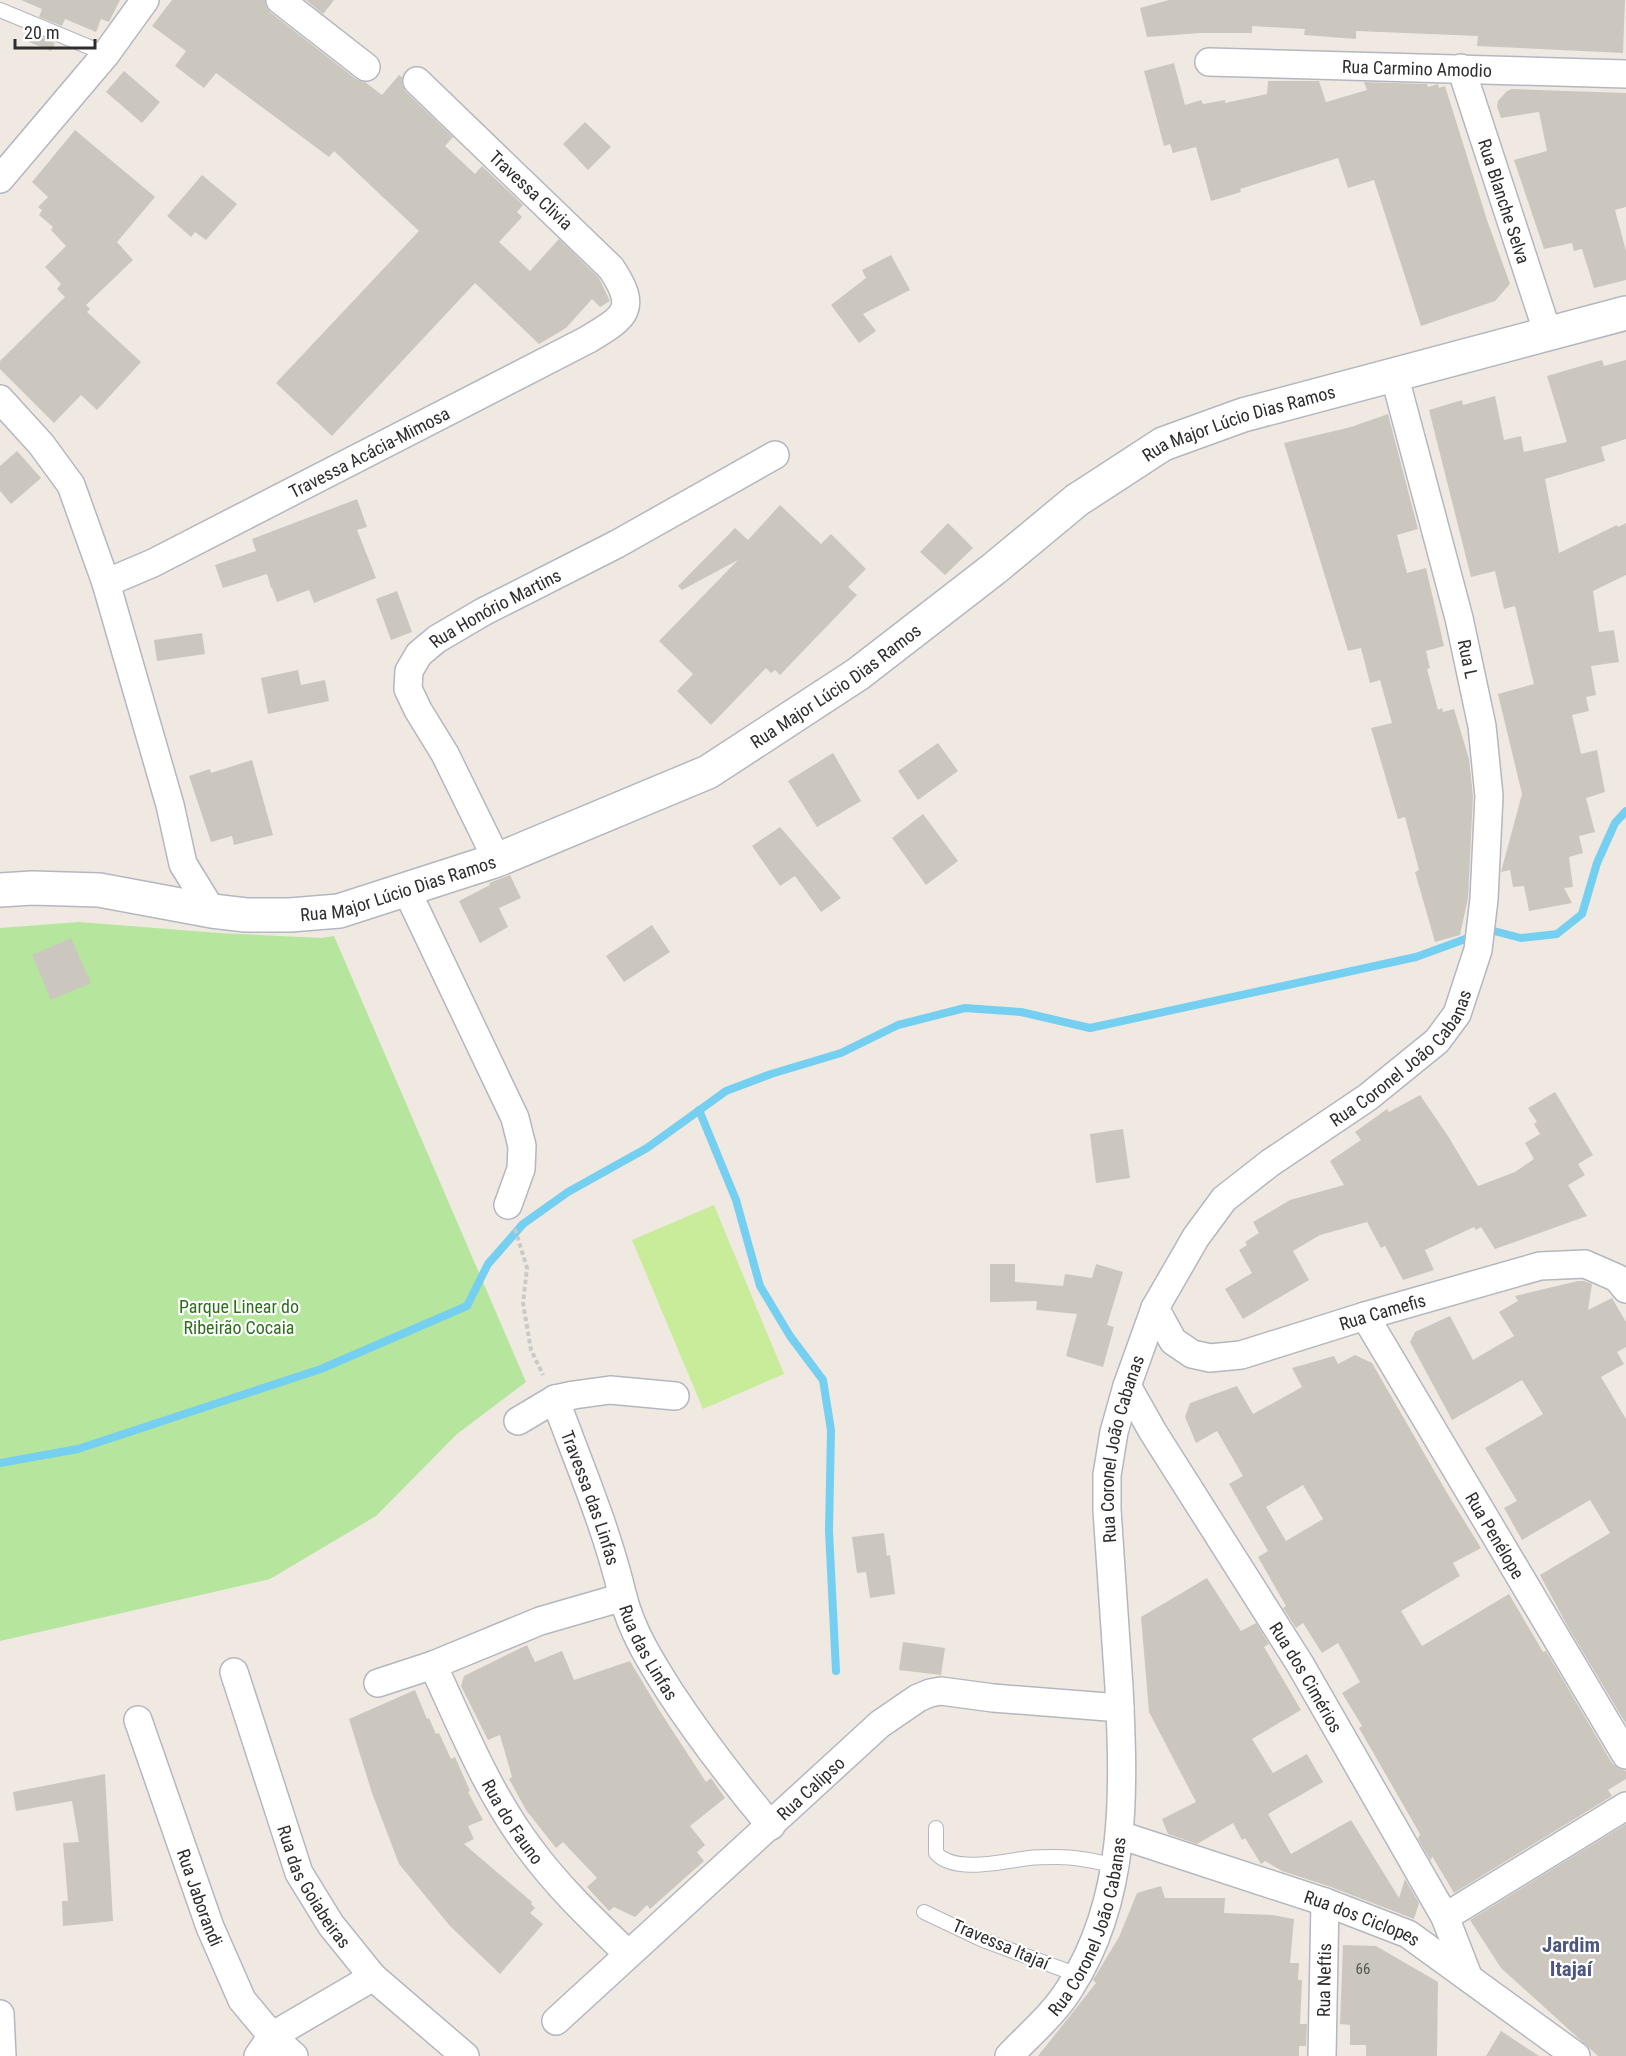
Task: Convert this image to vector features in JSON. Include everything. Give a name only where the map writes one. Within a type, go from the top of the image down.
[{"type":"main road","name":"Rua Major Lúcio Dias Ramos","points":[[0,890],[32,888],[99,890],[212,911],[257,915],[339,911],[496,860],[708,772],[858,675],[995,568],[1077,500],[1163,444],[1244,415],[1626,314]]},
{"type":"street","points":[[0,179],[106,54],[145,0]]},
{"type":"street","points":[[280,0],[366,67]]},
{"type":"street","name":"Rua Carmino Amodio","points":[[1209,62],[1626,74]]},
{"type":"street","name":"Rua Blanche Selva","points":[[1461,68],[1548,334]]},
{"type":"street","name":"Travessa Clivia","points":[[417,81],[611,268],[623,286],[627,298],[625,309]]},
{"type":"street","name":"Travessa Acácia-Mimosa","points":[[106,583],[153,563],[587,340],[614,323],[625,309]]},
{"type":"street","name":"Rua L","points":[[1394,374],[1459,618],[1482,726],[1489,796],[1483,915],[1478,950]]},
{"type":"street","points":[[0,399],[41,444],[70,485],[106,583],[163,782],[183,864],[212,911]]},
{"type":"street","name":"Rua Honório Martins","points":[[496,860],[445,754],[417,710],[408,689],[409,670],[419,654],[437,639],[483,612],[617,544],[775,455]]},
{"type":"street","points":[[159,902],[183,864]]},
{"type":"street","points":[[406,889],[515,1118],[522,1146],[521,1169],[508,1205]]},
{"type":"street","name":"Rua Coronel João Cabanas","points":[[1009,2056],[1069,1991],[1106,1911],[1116,1866],[1120,1835],[1122,1763],[1107,1510],[1107,1475],[1114,1432],[1127,1386],[1155,1308],[1196,1237],[1224,1199],[1270,1163],[1368,1097],[1437,1041],[1457,1014],[1478,950]]},
{"type":"street","name":"Rua Camefis","points":[[1155,1308],[1173,1341],[1192,1354],[1210,1358],[1241,1355],[1365,1316],[1540,1266],[1585,1264],[1617,1278],[1626,1289]]},
{"type":"street","name":"Rua Penélope","points":[[1365,1316],[1626,1755]]},
{"type":"street","name":"Rua dos Cimérios","points":[[1127,1386],[1300,1664],[1444,1917],[1468,1976]]},
{"type":"street","points":[[518,1421],[555,1399],[610,1390],[675,1396]]},
{"type":"street","name":"Travessa das Linfas","points":[[555,1399],[614,1558],[623,1597]]},
{"type":"street","name":"Rua das Linfas","points":[[378,1683],[434,1665],[540,1621],[623,1597],[630,1622],[656,1670],[701,1739],[771,1826]]},
{"type":"street","name":"Rua do Fauno","points":[[434,1665],[470,1747],[504,1809],[531,1850],[627,1954]]},
{"type":"street","name":"Rua das Goiabeiras","points":[[234,1672],[299,1873],[331,1925],[373,1977],[465,2056]]},
{"type":"street","name":"Rua Calipso","points":[[556,2021],[880,1724],[918,1698],[941,1691],[1049,1704],[1120,1708]]},
{"type":"street","name":"Rua Jaborandi","points":[[138,1720],[210,1927],[242,2000],[265,2046],[294,2056]]},
{"type":"street","points":[[1444,1917],[1626,1806]]},
{"type":"street","name":"Rua dos Ciclopes","points":[[1120,1835],[1325,1902],[1408,1934],[1576,2056]]},
{"type":"street","name":"Rua Neftis","points":[[1322,2056],[1325,1902]]},
{"type":"street","points":[[265,2046],[373,1977]]},
{"type":"street","points":[[0,2014],[2,2056]]},
{"type":"lane","points":[[0,10],[106,54]]},
{"type":"lane","points":[[936,1828],[936,1853],[941,1859],[948,1861],[967,1864],[998,1864],[1029,1858],[1059,1857],[1088,1859],[1116,1866]]},
{"type":"lane","name":"Travessa Itajaí","points":[[924,1912],[983,1940],[1078,1975]]},
{"type":"path","points":[[508,1205],[527,1268],[523,1303],[531,1350],[555,1399]]},
{"type":"green space","name":"Parque Linear do Ribeirão Cocaia","points":[[79,922],[219,933],[322,938],[334,936],[526,1382],[457,1434],[376,1516],[270,1579],[0,1641],[0,928]]},
{"type":"green space","points":[[714,1205],[784,1374],[703,1409],[632,1240]]},
{"type":"building","points":[[21,0],[120,0],[109,22],[101,19],[96,32],[65,19],[62,26],[39,17],[42,9]]},
{"type":"building","points":[[172,0],[265,0],[270,12],[356,79],[365,82],[382,95],[399,75],[402,77],[402,85],[406,92],[453,137],[445,146],[475,174],[482,166],[523,205],[517,212],[522,217],[499,242],[530,271],[559,239],[599,278],[610,301],[600,307],[592,299],[566,328],[539,344],[475,283],[332,436],[276,383],[419,231],[334,151],[329,157],[216,73],[204,88],[175,66],[186,51],[152,26]]},
{"type":"building","points":[[306,0],[334,0],[323,14]]},
{"type":"building","points":[[1169,0],[1625,0],[1623,53],[1477,46],[1478,36],[1356,31],[1356,39],[1304,35],[1305,29],[1252,26],[1252,33],[1200,33],[1147,37],[1140,8]]},
{"type":"building","points":[[33,33],[55,43],[51,51],[29,42]]},
{"type":"building","points":[[1174,63],[1185,105],[1201,100],[1203,104],[1225,100],[1225,103],[1267,94],[1268,81],[1319,81],[1326,102],[1367,90],[1364,82],[1427,84],[1428,87],[1438,84],[1439,88],[1445,86],[1487,220],[1510,284],[1495,301],[1421,326],[1374,180],[1348,188],[1338,158],[1240,189],[1241,192],[1211,201],[1196,147],[1173,153],[1170,144],[1164,146],[1144,71]]},
{"type":"building","points":[[124,71],[160,102],[142,123],[106,92]]},
{"type":"building","points":[[1512,89],[1626,93],[1626,207],[1615,210],[1626,251],[1626,280],[1594,288],[1582,249],[1574,251],[1572,243],[1544,249],[1514,160],[1547,151],[1539,112],[1501,118],[1497,106],[1498,101]]},
{"type":"building","points":[[585,122],[611,147],[588,170],[563,144]]},
{"type":"building","points":[[75,130],[155,197],[117,242],[133,260],[86,305],[90,309],[87,312],[141,362],[97,410],[81,395],[54,423],[0,369],[0,361],[65,297],[57,289],[61,284],[45,267],[66,246],[51,230],[53,227],[39,215],[42,210],[38,207],[48,197],[32,182]]},
{"type":"building","points":[[202,175],[237,204],[206,240],[195,232],[191,237],[167,216]]},
{"type":"building","points":[[891,255],[910,290],[863,314],[876,331],[859,343],[831,305],[866,278],[862,270]]},
{"type":"building","points":[[1602,360],[1604,366],[1626,360],[1626,439],[1601,447],[1605,461],[1545,479],[1559,553],[1617,525],[1618,527],[1626,523],[1626,575],[1593,591],[1599,632],[1614,630],[1619,662],[1591,666],[1596,695],[1586,697],[1589,711],[1572,715],[1581,754],[1597,750],[1605,792],[1586,798],[1595,832],[1579,836],[1583,853],[1569,857],[1573,887],[1564,888],[1572,903],[1529,911],[1524,886],[1513,887],[1510,870],[1501,872],[1522,794],[1498,694],[1534,684],[1515,606],[1504,609],[1495,571],[1471,577],[1429,410],[1462,400],[1463,405],[1495,396],[1504,440],[1521,436],[1524,452],[1567,442],[1547,376]]},
{"type":"building","points":[[1388,414],[1418,529],[1397,535],[1407,573],[1426,568],[1444,646],[1426,651],[1430,668],[1427,669],[1438,710],[1442,708],[1443,712],[1454,709],[1469,759],[1473,796],[1468,898],[1460,935],[1435,942],[1415,872],[1419,870],[1405,817],[1398,819],[1371,728],[1392,723],[1380,680],[1370,683],[1361,648],[1348,651],[1284,443],[1351,427]]},
{"type":"building","points":[[17,451],[41,478],[11,504],[0,491],[0,466]]},
{"type":"building","points":[[357,499],[367,527],[357,530],[376,578],[314,603],[309,590],[277,602],[267,574],[223,588],[215,565],[256,551],[252,539]]},
{"type":"building","points":[[780,505],[821,544],[831,534],[866,569],[848,587],[857,595],[780,675],[775,670],[771,673],[766,668],[711,725],[677,691],[693,674],[659,641],[738,560],[682,590],[678,586],[735,528],[748,540]]},
{"type":"building","points":[[948,523],[973,548],[945,575],[920,552]]},
{"type":"building","points":[[397,591],[412,632],[391,640],[376,599]]},
{"type":"building","points":[[202,633],[205,654],[157,661],[154,640]]},
{"type":"building","points":[[298,670],[301,685],[325,680],[329,701],[268,714],[261,678]]},
{"type":"building","points":[[938,743],[958,771],[918,800],[898,771]]},
{"type":"building","points":[[833,753],[861,801],[817,827],[788,781]]},
{"type":"building","points":[[252,760],[273,835],[234,845],[232,836],[211,842],[189,776],[210,769],[211,773]]},
{"type":"building","points":[[923,814],[958,861],[926,885],[892,838]]},
{"type":"building","points":[[780,827],[841,898],[821,912],[795,876],[780,886],[752,846]]},
{"type":"building","points":[[510,875],[521,898],[499,908],[508,927],[480,943],[459,901],[490,885],[489,883]]},
{"type":"building","points":[[652,925],[670,952],[624,982],[606,956]]},
{"type":"building","points":[[71,938],[91,983],[51,1000],[32,955]]},
{"type":"building","points":[[1555,1092],[1593,1155],[1578,1164],[1585,1175],[1568,1185],[1587,1216],[1495,1249],[1481,1227],[1476,1230],[1474,1227],[1425,1250],[1434,1270],[1403,1280],[1385,1246],[1381,1248],[1367,1222],[1320,1235],[1293,1251],[1309,1280],[1243,1319],[1225,1289],[1252,1273],[1239,1250],[1247,1245],[1245,1242],[1259,1233],[1253,1222],[1290,1200],[1344,1185],[1330,1161],[1361,1140],[1355,1132],[1387,1109],[1389,1112],[1420,1095],[1478,1186],[1515,1172],[1534,1159],[1525,1143],[1540,1134],[1534,1124],[1537,1122],[1528,1108]]},
{"type":"building","points":[[1123,1129],[1130,1178],[1096,1183],[1090,1134]]},
{"type":"building","points":[[990,1264],[1015,1264],[1015,1282],[1063,1286],[1065,1274],[1092,1278],[1096,1264],[1123,1272],[1107,1325],[1114,1327],[1103,1367],[1066,1356],[1077,1314],[1036,1310],[1037,1301],[990,1302]]},
{"type":"building","points":[[1578,1281],[1592,1284],[1588,1310],[1612,1298],[1626,1322],[1626,1347],[1617,1352],[1624,1364],[1601,1377],[1626,1419],[1626,1724],[1540,1575],[1610,1533],[1590,1500],[1522,1540],[1504,1508],[1517,1501],[1485,1448],[1543,1414],[1522,1380],[1452,1420],[1410,1342],[1415,1332],[1450,1316],[1473,1360],[1514,1336],[1499,1312],[1518,1301],[1515,1296]]},
{"type":"building","points":[[1355,1355],[1372,1363],[1481,1548],[1453,1563],[1460,1576],[1401,1611],[1422,1646],[1509,1594],[1543,1652],[1546,1651],[1612,1763],[1626,1771],[1626,1779],[1608,1790],[1612,1796],[1454,1893],[1432,1856],[1431,1861],[1418,1839],[1420,1834],[1359,1728],[1362,1726],[1342,1693],[1360,1682],[1338,1643],[1322,1653],[1303,1623],[1296,1628],[1283,1608],[1286,1606],[1258,1557],[1268,1551],[1229,1484],[1243,1476],[1217,1431],[1196,1443],[1185,1417],[1190,1403],[1237,1386],[1253,1414],[1302,1387],[1292,1368],[1334,1356],[1338,1364]],"holes":[[[1303,1485],[1323,1519],[1286,1541],[1266,1507]]]},
{"type":"building","points":[[884,1533],[887,1556],[890,1555],[895,1594],[870,1598],[866,1572],[857,1573],[852,1537]]},
{"type":"building","points":[[1207,1578],[1241,1631],[1256,1623],[1269,1644],[1264,1647],[1301,1710],[1252,1739],[1273,1773],[1307,1754],[1323,1782],[1268,1814],[1291,1854],[1351,1820],[1399,1898],[1405,1879],[1419,1903],[1414,1919],[1282,1871],[1265,1861],[1261,1864],[1245,1838],[1242,1840],[1233,1823],[1197,1844],[1168,1834],[1162,1819],[1196,1802],[1149,1712],[1141,1617]]},
{"type":"building","points":[[903,1642],[945,1648],[941,1675],[899,1670]]},
{"type":"building","points":[[527,1645],[535,1662],[562,1651],[574,1680],[630,1661],[706,1782],[711,1778],[725,1798],[690,1826],[705,1845],[697,1852],[704,1861],[650,1909],[647,1905],[635,1917],[614,1907],[609,1911],[587,1887],[597,1878],[563,1842],[556,1848],[526,1810],[509,1779],[512,1777],[500,1735],[488,1740],[461,1686],[464,1676]]},
{"type":"building","points":[[415,1690],[427,1719],[429,1718],[436,1734],[439,1733],[451,1759],[455,1757],[470,1791],[468,1792],[483,1820],[468,1826],[474,1839],[464,1844],[532,1902],[535,1908],[530,1913],[543,1924],[500,1974],[450,1926],[399,1864],[372,1793],[349,1719]]},
{"type":"building","points":[[105,1774],[113,1921],[63,1926],[62,1901],[68,1901],[63,1843],[79,1842],[72,1801],[16,1811],[13,1792]]},
{"type":"building","points":[[1626,1824],[1626,2056],[1598,2056],[1501,1968],[1470,1920]]},
{"type":"building","points":[[1161,1886],[1165,1898],[1225,1898],[1224,1913],[1272,1915],[1294,1919],[1290,1963],[1299,1963],[1298,1980],[1302,1980],[1300,2024],[1307,2024],[1306,2046],[1299,2046],[1299,2056],[1038,2056],[1096,1983],[1093,1980],[1119,1937],[1137,1893]]},
{"type":"building","points":[[1343,1945],[1376,1946],[1438,1982],[1437,2056],[1366,2056],[1366,2045],[1350,2045],[1350,2025],[1340,2024]]},
{"type":"building","points":[[1501,2031],[1539,2056],[1486,2056]]},
{"type":"waterway","points":[[0,1463],[78,1449],[321,1369],[467,1306],[488,1264],[523,1224],[568,1192],[647,1148],[726,1091],[771,1074],[841,1053],[898,1025],[965,1008],[1021,1012],[1090,1028],[1416,957],[1490,930],[1521,938],[1557,934],[1582,914],[1597,863],[1615,823],[1626,811]]},
{"type":"waterway","points":[[699,1110],[736,1200],[760,1286],[790,1336],[823,1380],[831,1430],[829,1531],[836,1671]]},
{"type":"district","name":"Jardim Itajaí","points":[[1571,1957]]}]
